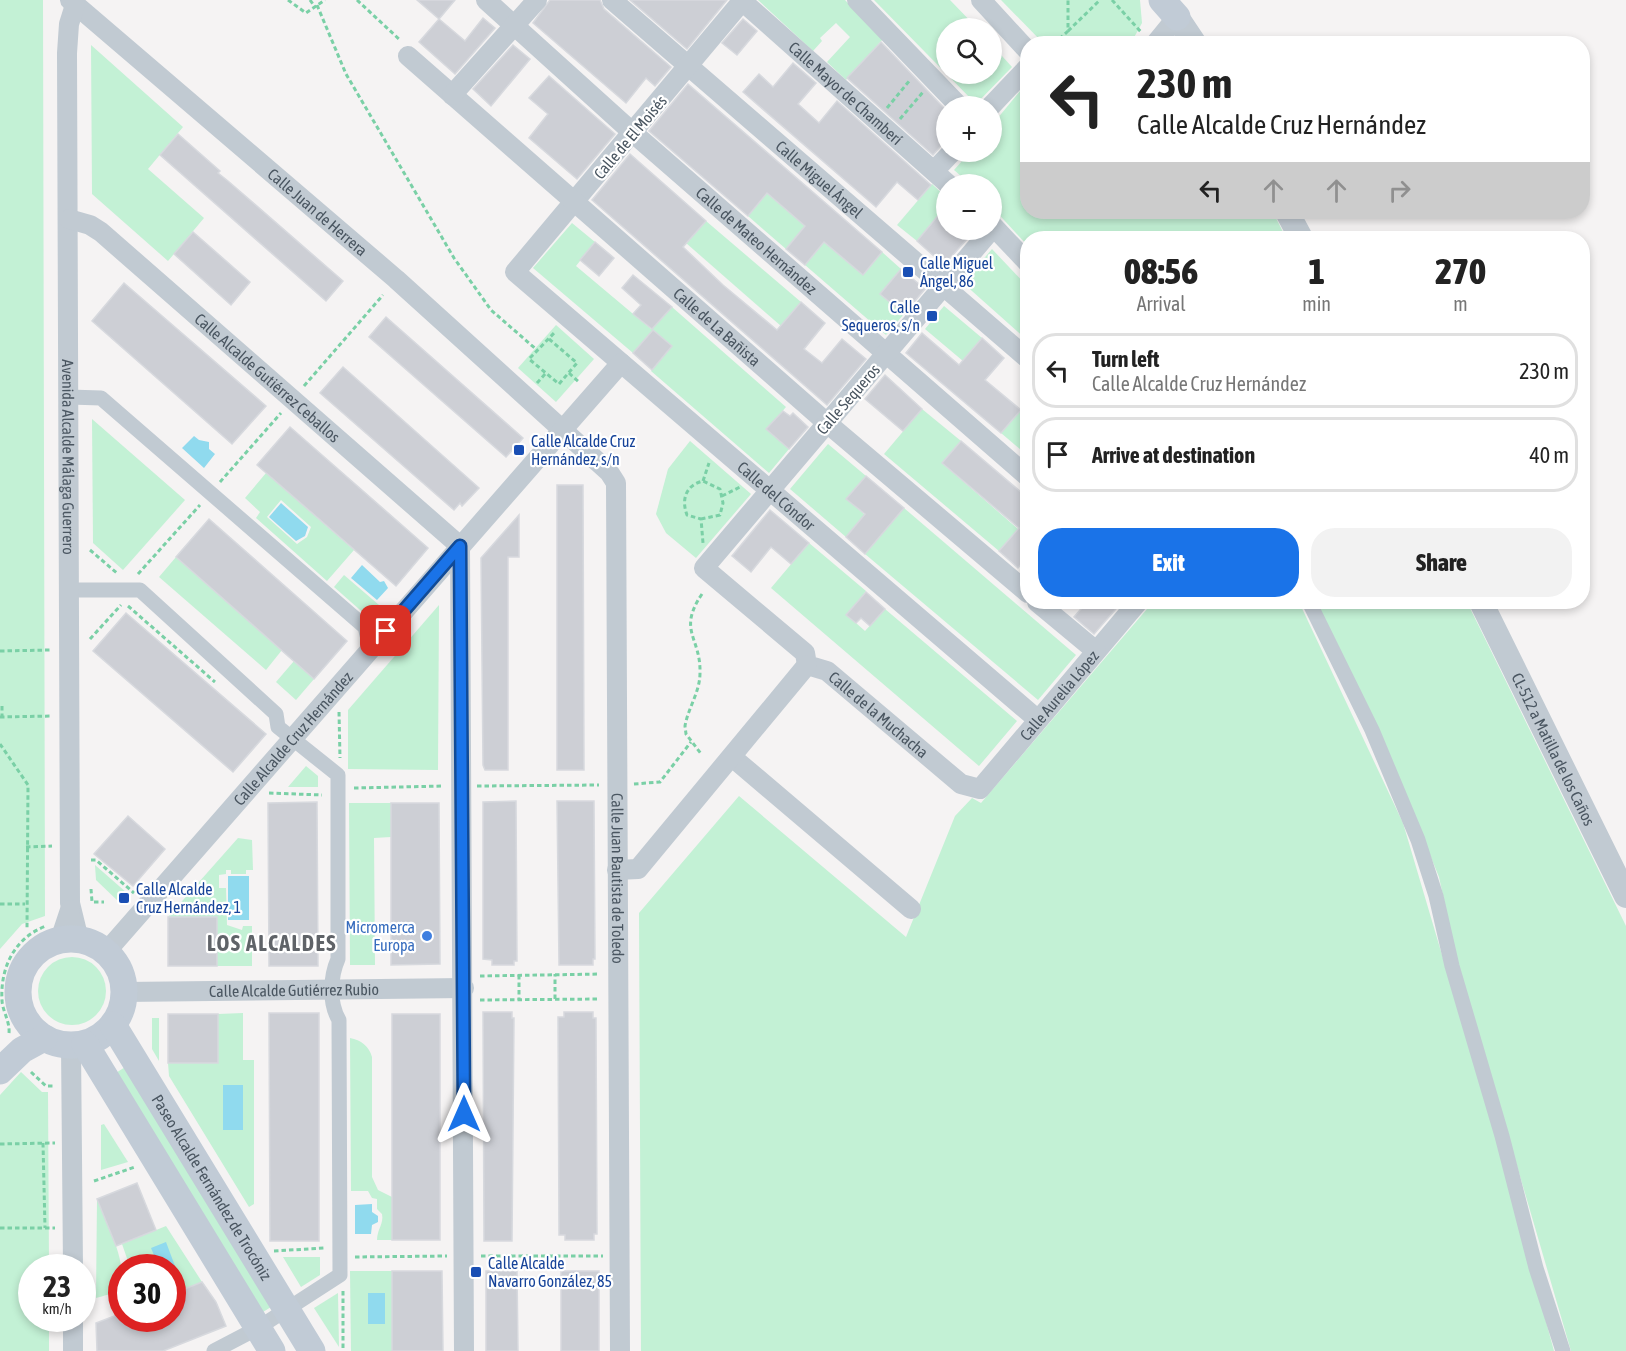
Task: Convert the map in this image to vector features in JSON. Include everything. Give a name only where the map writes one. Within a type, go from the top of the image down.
[{"type":"main road","points":[[70,940],[89,942],[106,952],[119,970],[124,992],[123,1004],[113,1025],[100,1037],[78,1045],[32,1038],[18,998],[21,975],[33,955],[46,946],[70,940]]},
{"type":"main road","name":"Paseo Alcalde Fernández de Trocóniz","points":[[113,1025],[312,1351]]},
{"type":"main road","points":[[0,1071],[32,1038]]},
{"type":"main road","name":"Paseo Alcalde Fernández de Trocóniz","points":[[78,1045],[272,1351]]},
{"type":"street","name":"Calle de Mateo Hernández","points":[[486,0],[632,132],[1020,470]]},
{"type":"street","points":[[452,95],[537,0]]},
{"type":"street","name":"Calle Miguel Ángel","points":[[612,0],[1020,352]]},
{"type":"street","name":"Calle de El Moisés","points":[[515,272],[742,0]]},
{"type":"street","name":"Calle Mayor de Chamberí","points":[[742,0],[937,174]]},
{"type":"street","points":[[856,0],[949,96]]},
{"type":"street","points":[[981,0],[1020,42]]},
{"type":"street","name":"Avenida Alcalde Málaga Guerrero","points":[[70,940],[67,53],[72,2]]},
{"type":"street","name":"Calle Juan de Herrera","points":[[72,2],[396,279],[562,429]]},
{"type":"street","points":[[1151,36],[1168,5],[1190,36]]},
{"type":"street","name":"Calle de La Bañista","points":[[406,50],[452,95],[574,204],[1020,586]]},
{"type":"street","points":[[1000,96],[1020,75]]},
{"type":"street","name":"Calle Alcalde Gutiérrez Ceballos","points":[[69,219],[90,225],[101,232],[460,546]]},
{"type":"street","points":[[1002,237],[1020,255]]},
{"type":"street","name":"Calle Sequeros","points":[[807,665],[805,653],[704,568],[769,489],[944,288],[982,240]]},
{"type":"street","name":"Calle del Cóndor","points":[[515,272],[1037,719]]},
{"type":"street","name":"Calle Alcalde Cruz Hernández","points":[[106,952],[621,363]]},
{"type":"street","points":[[69,397],[101,398],[364,627],[368,639],[374,645]]},
{"type":"street","name":"Calle Juan Bautista de Toledo","points":[[562,429],[609,472],[616,483],[620,1351]]},
{"type":"street","points":[[460,546],[464,988],[464,1351]]},
{"type":"street","points":[[79,590],[122,595],[140,590],[276,714],[278,727],[338,782],[338,959],[333,970],[333,1009],[339,1020],[340,1275],[258,1328],[214,1351]]},
{"type":"street","points":[[1045,609],[1096,651]]},
{"type":"street","name":"Calle Aurelia López","points":[[980,789],[1132,609]]},
{"type":"street","points":[[1312,609],[1372,730],[1418,840],[1502,1136],[1536,1268],[1563,1351]]},
{"type":"street","name":"CL-512 a Matilla de los Caños","points":[[1484,609],[1626,896]]},
{"type":"street","points":[[617,870],[638,869],[807,665]]},
{"type":"street","name":"Calle de la Muchacha","points":[[807,665],[827,671],[961,784],[980,789]]},
{"type":"street","points":[[732,757],[911,909]]},
{"type":"street","name":"Calle Alcalde Gutiérrez Rubio","points":[[124,992],[464,988]]},
{"type":"street","points":[[73,1254],[78,1045]]},
{"type":"street","points":[[73,1332],[73,1351]]},
{"type":"path","points":[[288,0],[306,13],[325,0]]},
{"type":"path","points":[[310,0],[316,6],[346,74],[454,258],[491,310],[536,349]]},
{"type":"path","points":[[357,0],[406,50]]},
{"type":"path","points":[[1068,0],[1068,32]]},
{"type":"path","points":[[1063,36],[1100,0]]},
{"type":"path","points":[[1112,0],[1146,36]]},
{"type":"path","points":[[891,103],[916,73]]},
{"type":"path","points":[[904,114],[928,86]]},
{"type":"path","points":[[304,386],[383,295]]},
{"type":"path","points":[[549,339],[577,363],[559,384],[529,359],[547,337],[549,339],[561,326]]},
{"type":"path","points":[[536,385],[546,373]]},
{"type":"path","points":[[568,373],[579,382]]},
{"type":"path","points":[[221,481],[281,412]]},
{"type":"path","points":[[703,481],[712,457]]},
{"type":"path","points":[[703,481],[720,489],[723,503],[720,515],[701,519],[687,515],[684,506],[686,492],[694,483],[703,481]]},
{"type":"path","points":[[722,496],[744,484]]},
{"type":"path","points":[[139,573],[191,516]]},
{"type":"path","points":[[701,519],[705,548]]},
{"type":"path","points":[[90,550],[123,579],[122,605],[90,639]]},
{"type":"path","points":[[702,594],[690,617],[689,628],[700,673],[685,726],[691,742],[702,754]]},
{"type":"path","points":[[122,595],[220,686]]},
{"type":"path","points":[[0,651],[51,650]]},
{"type":"path","points":[[2,706],[1,717],[52,717]]},
{"type":"path","points":[[269,793],[323,795],[338,782],[341,767],[339,712]]},
{"type":"path","points":[[634,784],[660,782],[691,742]]},
{"type":"path","points":[[0,744],[28,785],[27,928]]},
{"type":"path","points":[[489,786],[582,785]]},
{"type":"path","points":[[354,788],[418,787]]},
{"type":"path","points":[[26,847],[52,846]]},
{"type":"path","points":[[91,860],[96,860],[134,893]]},
{"type":"path","points":[[91,889],[92,902],[104,902]]},
{"type":"path","points":[[0,904],[26,903]]},
{"type":"path","points":[[555,974],[555,1000]]},
{"type":"path","points":[[480,976],[600,974]]},
{"type":"path","points":[[519,975],[519,1000]]},
{"type":"path","points":[[480,1000],[600,999]]},
{"type":"path","points":[[43,1143],[45,1228]]},
{"type":"path","points":[[0,1144],[55,1143]]},
{"type":"path","points":[[94,1181],[139,1166]]},
{"type":"path","points":[[0,1228],[55,1228]]},
{"type":"path","points":[[271,1252],[279,1249],[341,1248]]},
{"type":"path","points":[[357,1257],[420,1256]]},
{"type":"path","points":[[505,1256],[584,1256]]},
{"type":"path","points":[[340,1275],[343,1351]]},
{"type":"green space","points":[[0,0],[43,0],[45,916],[22,924],[0,949]]},
{"type":"green space","points":[[758,0],[845,0],[883,39],[846,80],[827,62],[850,37],[836,23],[820,38],[822,41],[813,51]]},
{"type":"green space","points":[[874,0],[950,0],[967,18],[936,18],[936,63]]},
{"type":"green space","points":[[1001,0],[1140,0],[1142,23],[1135,36],[1036,36]]},
{"type":"green space","points":[[91,45],[183,127],[148,169],[204,218],[168,261],[92,194]]},
{"type":"green space","points":[[1002,56],[1012,67],[1002,77]]},
{"type":"green space","points":[[957,84],[995,84],[984,96],[968,96]]},
{"type":"green space","points":[[1020,91],[1020,219],[1276,219],[1282,231],[1020,231],[1020,237],[1002,218],[1002,174],[959,174],[954,170],[961,162],[1002,162],[1002,113]]},
{"type":"green space","points":[[932,184],[936,188],[936,218],[917,241],[897,225]]},
{"type":"green space","points":[[767,193],[805,226],[786,249],[748,216]]},
{"type":"green space","points":[[706,221],[801,302],[781,326],[686,243]]},
{"type":"green space","points":[[572,223],[595,242],[576,266],[651,329],[672,307],[786,407],[767,429],[789,449],[769,473],[651,371],[671,346],[653,330],[633,353],[533,268]]},
{"type":"green space","points":[[824,242],[863,275],[882,252],[901,269],[880,294],[904,314],[886,335],[805,265]]},
{"type":"green space","points":[[992,249],[1020,279],[1020,334],[963,283]]},
{"type":"green space","points":[[944,306],[982,338],[963,361],[925,329]]},
{"type":"green space","points":[[556,325],[594,359],[556,402],[518,368]]},
{"type":"green space","points":[[922,409],[961,441],[942,463],[1018,529],[999,551],[884,454]]},
{"type":"green space","points":[[1020,410],[1020,449],[1001,433]]},
{"type":"green space","points":[[92,419],[185,500],[123,570],[93,543]]},
{"type":"green space","points":[[690,441],[751,494],[696,558],[666,533],[656,514],[668,469]]},
{"type":"green space","points":[[828,444],[866,476],[847,499],[865,515],[846,537],[790,489]]},
{"type":"green space","points":[[266,473],[354,550],[327,581],[256,518],[260,512],[245,498]],"holes":[[[281,500],[311,527],[307,537],[297,544],[267,517]]]},
{"type":"green space","points":[[904,508],[1076,655],[1038,700],[865,554]]},
{"type":"green space","points":[[809,543],[866,591],[847,615],[865,631],[885,609],[1017,721],[979,766],[771,588]]},
{"type":"green space","points":[[176,557],[282,650],[266,670],[159,577]]},
{"type":"green space","points":[[344,575],[379,605],[368,617],[334,587]]},
{"type":"green space","points":[[439,605],[438,770],[348,769],[348,710]]},
{"type":"green space","points":[[1147,609],[1302,609],[1403,823],[1495,1134],[1554,1351],[641,1351],[639,913],[739,796],[906,937],[955,816],[972,798],[981,803]]},
{"type":"green space","points":[[1319,609],[1470,609],[1626,926],[1626,1351],[1571,1351],[1457,960],[1439,877],[1402,786]]},
{"type":"green space","points":[[294,661],[314,679],[296,700],[276,682]]},
{"type":"green space","points":[[306,766],[318,776],[318,787],[288,787]]},
{"type":"green space","points":[[349,803],[391,803],[391,837],[374,838],[375,965],[350,965]]},
{"type":"green space","points":[[238,838],[252,840],[253,870],[246,870],[246,874],[231,874],[231,870],[226,870],[226,874],[219,875],[219,888],[226,888],[227,925],[242,930],[243,926],[252,926],[252,966],[217,966],[217,917],[168,917]]},
{"type":"green space","points":[[95,865],[127,893],[119,902],[96,880]]},
{"type":"green space","points":[[65,957],[79,957],[91,962],[101,972],[106,991],[101,1010],[91,1020],[79,1025],[65,1025],[53,1020],[43,1010],[38,998],[38,984],[43,972],[53,962]]},
{"type":"green space","points":[[243,1013],[243,1060],[254,1060],[254,1204],[249,1207],[169,1076],[168,1063],[217,1063],[218,1014]]},
{"type":"green space","points":[[152,1018],[159,1018],[159,1061],[152,1049]]},
{"type":"green space","points":[[350,1038],[364,1044],[372,1057],[372,1177],[378,1190],[392,1197],[392,1240],[377,1240],[382,1214],[377,1209],[377,1199],[372,1198],[368,1191],[351,1191]]},
{"type":"green space","points":[[130,1064],[276,1304],[258,1315],[111,1076]]},
{"type":"green space","points":[[21,1072],[42,1092],[48,1092],[49,1254],[18,1254],[18,1332],[49,1332],[49,1351],[0,1351],[0,1095]]},
{"type":"green space","points":[[104,1124],[128,1162],[101,1170],[101,1125]]},
{"type":"green space","points":[[97,1199],[119,1254],[108,1254],[108,1295],[96,1298]]},
{"type":"green space","points":[[166,1226],[184,1254],[158,1254],[152,1248],[154,1254],[125,1254],[122,1244]]},
{"type":"green space","points":[[186,1257],[202,1282],[186,1289]]},
{"type":"green space","points":[[283,1257],[320,1257],[320,1275],[301,1287]]},
{"type":"green space","points":[[350,1271],[392,1271],[392,1351],[351,1351]]},
{"type":"green space","points":[[338,1293],[339,1347],[314,1308]]},
{"type":"water","points":[[194,436],[199,440],[209,442],[209,449],[215,454],[204,468],[182,448]]},
{"type":"water","points":[[281,503],[308,527],[305,536],[296,541],[269,517]]},
{"type":"water","points":[[362,565],[380,582],[384,581],[388,588],[377,600],[351,578]]},
{"type":"water","points":[[228,876],[249,876],[249,920],[228,920]]},
{"type":"water","points":[[223,1085],[243,1085],[243,1130],[223,1130]]},
{"type":"water","points":[[372,1204],[372,1212],[378,1216],[378,1222],[372,1225],[371,1234],[355,1234],[355,1205]]},
{"type":"water","points":[[166,1242],[170,1254],[154,1254],[151,1248]]},
{"type":"water","points":[[368,1293],[385,1293],[385,1324],[368,1324]]},
{"type":"building","points":[[417,0],[455,0],[439,19]]},
{"type":"building","points":[[550,0],[600,0],[604,9],[671,67],[655,86],[646,78],[626,103],[533,23]]},
{"type":"building","points":[[630,0],[727,0],[687,49]]},
{"type":"building","points":[[483,18],[495,28],[455,74],[419,42],[439,19],[465,41]]},
{"type":"building","points":[[743,19],[757,31],[737,55],[722,43]]},
{"type":"building","points":[[881,42],[936,100],[936,152],[933,155],[847,78]]},
{"type":"building","points":[[513,45],[530,59],[491,106],[473,89]]},
{"type":"building","points":[[793,63],[816,83],[798,104],[819,123],[837,101],[931,185],[918,200],[897,182],[876,207],[743,92],[759,74],[773,87]]},
{"type":"building","points":[[549,76],[615,134],[577,179],[529,138],[548,114],[529,98]]},
{"type":"building","points":[[688,84],[882,252],[863,275],[824,242],[805,265],[786,249],[805,226],[767,193],[748,216],[649,131]]},
{"type":"building","points":[[178,134],[220,171],[218,173],[343,281],[326,301],[160,155]]},
{"type":"building","points":[[630,154],[706,221],[683,247],[723,285],[777,330],[801,302],[825,323],[804,349],[822,363],[842,339],[866,359],[827,405],[592,200]]},
{"type":"building","points":[[936,218],[936,240],[966,240],[944,265],[917,241]]},
{"type":"building","points":[[193,232],[250,282],[231,305],[174,254]]},
{"type":"building","points":[[595,242],[614,258],[599,276],[580,260]]},
{"type":"building","points":[[901,269],[925,289],[904,314],[880,294]]},
{"type":"building","points":[[633,275],[672,307],[652,329],[633,314],[641,305],[622,288]]},
{"type":"building","points":[[124,283],[266,406],[232,444],[92,321]]},
{"type":"building","points":[[386,317],[523,438],[506,457],[369,337]]},
{"type":"building","points":[[653,330],[672,346],[652,370],[633,353]]},
{"type":"building","points":[[922,333],[959,365],[982,338],[1004,358],[985,380],[1020,411],[1001,433],[906,353]]},
{"type":"building","points":[[343,367],[479,488],[462,506],[460,503],[454,510],[320,393]]},
{"type":"building","points":[[885,375],[922,409],[903,431],[865,399]]},
{"type":"building","points":[[783,411],[790,416],[793,413],[808,427],[789,449],[766,429]]},
{"type":"building","points":[[290,427],[428,548],[396,586],[257,465]]},
{"type":"building","points":[[961,441],[1020,491],[1020,566],[1018,568],[999,551],[1019,528],[942,463]]},
{"type":"building","points":[[866,476],[904,508],[865,554],[846,537],[865,514],[846,499]]},
{"type":"building","points":[[557,485],[583,485],[584,770],[557,770]]},
{"type":"building","points":[[770,510],[809,543],[791,564],[771,547],[751,572],[732,556]]},
{"type":"building","points":[[519,515],[519,557],[508,557],[508,770],[485,770],[483,765],[481,558]]},
{"type":"building","points":[[209,519],[347,641],[314,679],[176,557]]},
{"type":"building","points":[[866,592],[885,609],[870,626],[861,618],[856,623],[846,615]]},
{"type":"building","points":[[1081,609],[1116,609],[1094,634],[1074,617]]},
{"type":"building","points":[[126,613],[266,734],[233,772],[93,651]]},
{"type":"building","points":[[516,801],[517,961],[514,961],[514,965],[492,965],[492,960],[483,959],[483,802]]},
{"type":"building","points":[[557,801],[594,801],[595,959],[593,959],[593,965],[559,965]]},
{"type":"building","points":[[317,802],[318,966],[269,966],[268,803]]},
{"type":"building","points":[[391,803],[439,803],[440,964],[391,965]]},
{"type":"building","points":[[128,816],[165,849],[133,886],[94,854]]},
{"type":"building","points":[[168,917],[217,917],[217,966],[168,966]]},
{"type":"building","points":[[483,1012],[512,1012],[512,1018],[514,1018],[512,1241],[484,1241]]},
{"type":"building","points":[[564,1012],[593,1012],[593,1018],[596,1018],[597,1234],[594,1234],[594,1240],[565,1240],[565,1235],[559,1235],[558,1017],[564,1017]]},
{"type":"building","points":[[269,1013],[319,1013],[319,1241],[270,1241]]},
{"type":"building","points":[[168,1014],[218,1014],[218,1063],[168,1063]]},
{"type":"building","points":[[392,1014],[440,1014],[440,1240],[392,1240]]},
{"type":"building","points":[[137,1183],[156,1230],[116,1246],[97,1199]]},
{"type":"building","points":[[392,1271],[442,1271],[443,1351],[392,1351]]},
{"type":"building","points":[[486,1271],[517,1271],[518,1351],[486,1351]]},
{"type":"building","points":[[561,1271],[599,1271],[599,1351],[561,1351]]},
{"type":"building","points":[[202,1282],[216,1302],[226,1326],[163,1351],[97,1351],[96,1323],[108,1318],[108,1332],[186,1332],[186,1288]]},
{"type":"place","name":"Calle Miguel Ángel, 86","points":[[908,272]]},
{"type":"place","name":"Calle Sequeros, s/n","points":[[932,316]]},
{"type":"place","name":"Calle Alcalde Cruz Hernández, s/n","points":[[519,450]]},
{"type":"place","name":"Calle Alcalde Cruz Hernández, 1","points":[[124,898]]},
{"type":"place","name":"Micromerca Europa","points":[[427,936]]},
{"type":"place","name":"Calle Alcalde Navarro González, 85","points":[[476,1272]]},
{"type":"district","name":"LOS ALCALDES","points":[[272,943]]},
{"type":"route","points":[[386,631],[460,546],[464,1114]]}]
